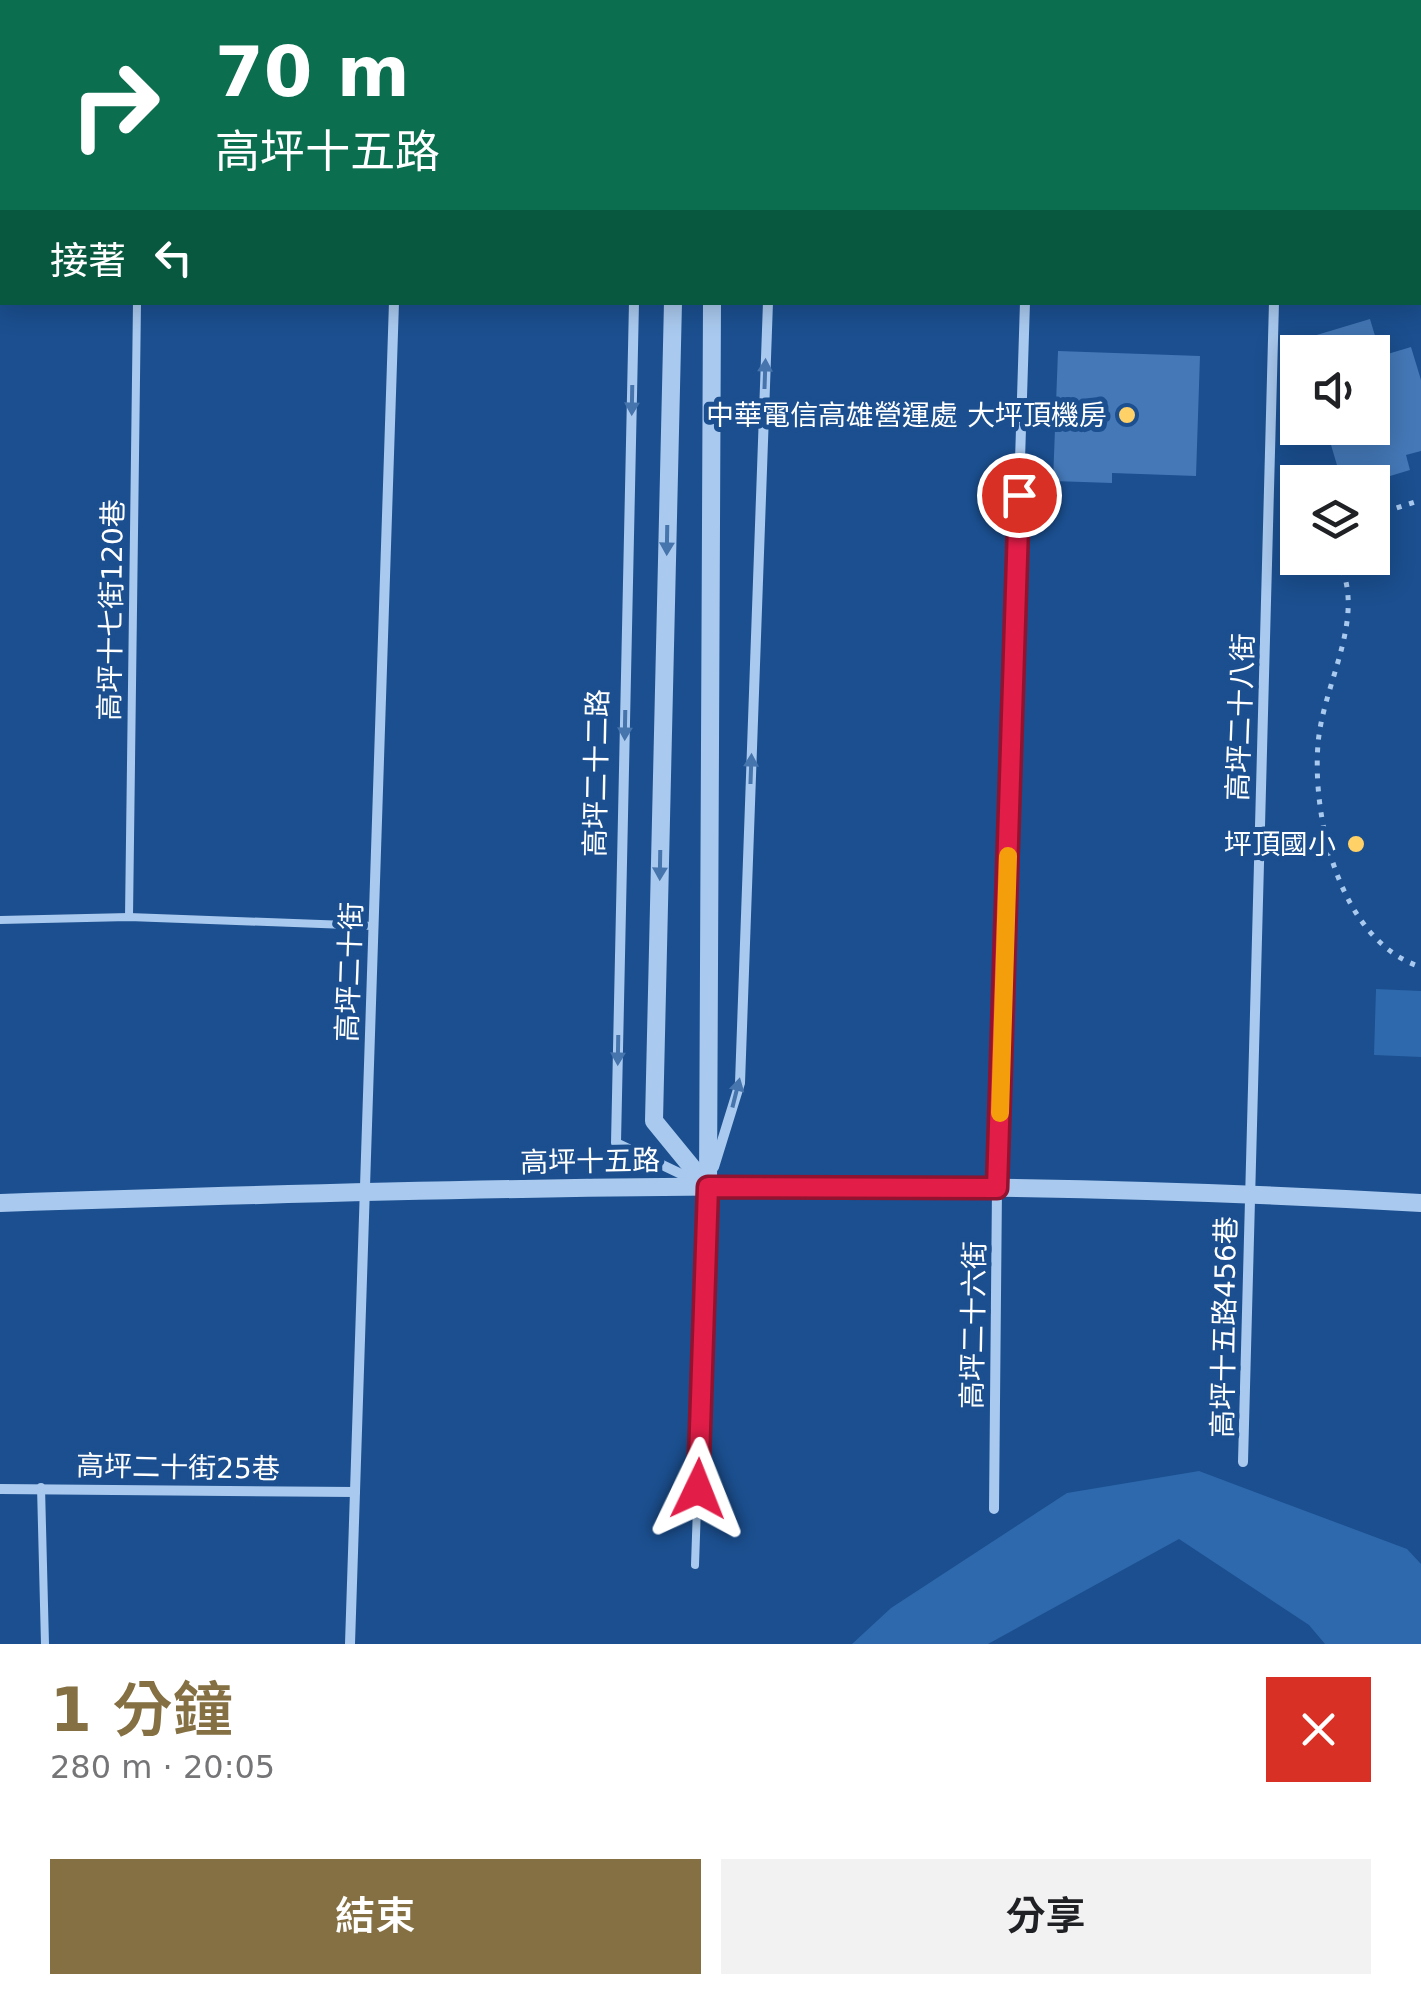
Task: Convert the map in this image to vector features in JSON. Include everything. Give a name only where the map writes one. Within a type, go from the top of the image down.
[{"type":"street","name":"高坪二十街","points":[[350,1644],[394,305]]},
{"type":"street","name":"高坪二十二路","points":[[634,305],[616,1143],[708,1187]]},
{"type":"street","points":[[673,305],[654,1121],[708,1187]]},
{"type":"street","points":[[708,1187],[712,305]]},
{"type":"street","points":[[708,1187],[740,1083],[768,305]]},
{"type":"street","name":"高坪二十六街","points":[[994,1509],[997,1188],[1025,305]]},
{"type":"street","name":"高坪二十八街","points":[[1250,1193],[1274,305]]},
{"type":"street","name":"高坪十五路","points":[[0,1203],[364,1191],[708,1187],[1250,1193],[1421,1204]]},
{"type":"street","name":"高坪十五路456巷","points":[[1243,1462],[1250,1193]]},
{"type":"street","name":"高坪二十街25巷","points":[[0,1489],[355,1492]]},
{"type":"lane","name":"高坪十七街120巷","points":[[129,917],[137,305]]},
{"type":"lane","points":[[0,920],[129,917],[374,926]]},
{"type":"lane","points":[[695,1565],[708,1187]]},
{"type":"lane","points":[[41,1487],[46,1644]]},
{"type":"path","points":[[1390,510],[1421,500]]},
{"type":"path","points":[[1346,575],[1348,625],[1318,744],[1323,826],[1339,877],[1363,927],[1404,962],[1421,966]]},
{"type":"shaded area","points":[[1376,989],[1421,991],[1421,1057],[1374,1055]]},
{"type":"shaded area","points":[[1199,1471],[1407,1549],[1421,1564],[1421,1644],[1325,1644],[1309,1625],[1179,1539],[988,1644],[852,1644],[891,1608],[1067,1493]]},
{"type":"building","points":[[1370,319],[1375,335],[1317,335]]},
{"type":"building","points":[[1411,347],[1421,380],[1421,451],[1406,455],[1410,470],[1390,476],[1390,465],[1337,465],[1331,445],[1390,445],[1390,353]]},
{"type":"building","name":"中華電信高雄營運處 大坪頂機房","points":[[1058,351],[1200,356],[1196,476],[1112,473],[1112,483],[1053,481]]},
{"type":"slow traffic","points":[[1000,1113],[1008,856]]},
{"type":"place","name":"中華電信高雄營運處 大坪頂機房","points":[[1127,415]]},
{"type":"place","name":"坪頂國小","points":[[1356,844]]},
{"type":"route","points":[[698,1489],[708,1187],[997,1188],[1019,495]]}]
